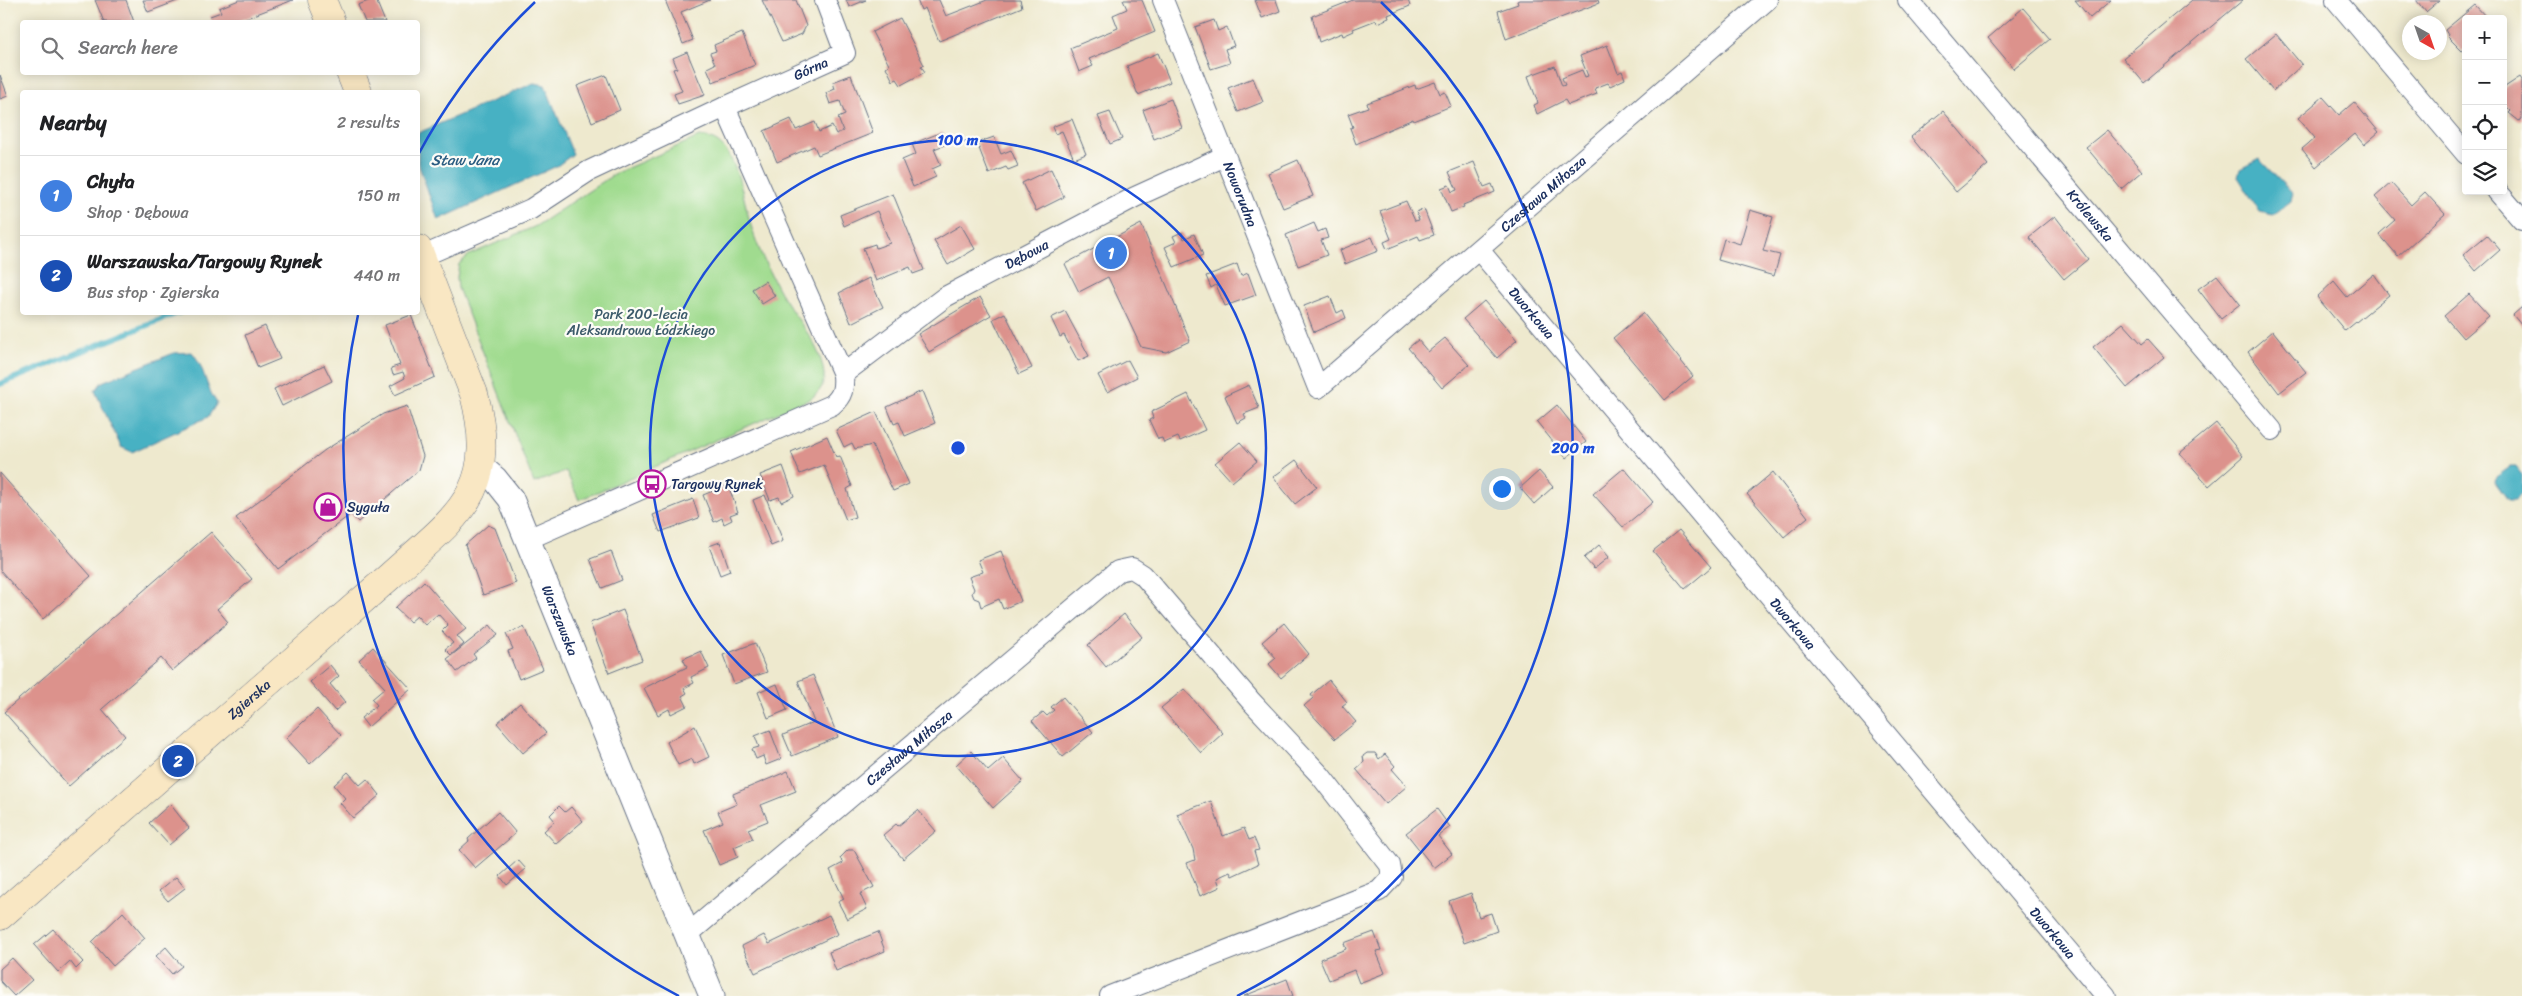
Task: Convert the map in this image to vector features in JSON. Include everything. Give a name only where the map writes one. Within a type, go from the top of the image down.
[{"type":"main road","points":[[322,0],[330,20]]},
{"type":"main road","points":[[351,75],[357,90]]},
{"type":"main road","points":[[420,256],[474,394],[482,434],[481,467]]},
{"type":"main road","name":"Zgierska","points":[[0,916],[435,535],[467,500],[481,467]]},
{"type":"street","name":"Górna","points":[[725,107],[846,53],[825,0]]},
{"type":"street","name":"Noworudna","points":[[1163,0],[1318,388]]},
{"type":"street","name":"Czesława Miłosza","points":[[1318,388],[1767,0]]},
{"type":"street","name":"Królewska","points":[[1908,0],[2272,430]]},
{"type":"street","points":[[2336,0],[2463,150]]},
{"type":"street","points":[[420,253],[531,209],[590,171],[725,107],[843,374],[844,387],[840,398],[832,405],[528,539]]},
{"type":"street","name":"Dębowa","points":[[843,374],[945,297],[1135,197],[1224,156]]},
{"type":"street","points":[[2500,195],[2522,220]]},
{"type":"street","name":"Dworkowa","points":[[1479,250],[2106,996]]},
{"type":"street","name":"Warszawska","points":[[481,467],[495,478],[508,494],[528,539],[712,996]]},
{"type":"street","name":"Czesława Miłosza","points":[[688,934],[1118,571],[1132,568],[1143,575],[1250,700],[1320,774],[1390,865],[1392,877],[1379,891],[1110,996]]},
{"type":"green space","name":"Park 200-lecia Aleksandrowa Łódzkiego","points":[[699,137],[711,139],[721,145],[732,161],[753,232],[764,260],[783,298],[817,350],[824,374],[822,385],[819,391],[810,399],[579,500],[566,471],[534,483],[458,288],[459,264],[469,255],[536,226],[616,173]]},
{"type":"water","name":"Staw Jana","points":[[534,83],[545,85],[573,154],[557,166],[438,220],[420,169],[420,132]]},
{"type":"water","points":[[2259,159],[2293,194],[2291,201],[2273,215],[2260,212],[2238,177],[2240,169]]},
{"type":"water","points":[[192,352],[200,364],[217,403],[208,417],[132,452],[121,447],[95,391],[102,382],[174,353]]},
{"type":"water","points":[[2510,467],[2516,467],[2522,475],[2522,494],[2515,500],[2508,500],[2495,482],[2496,477]]},
{"type":"building","points":[[95,0],[126,0],[133,20],[103,20]]},
{"type":"building","points":[[143,0],[180,0],[148,12]]},
{"type":"building","points":[[239,0],[293,0],[241,20],[211,20],[210,16],[221,12],[219,8]]},
{"type":"building","points":[[376,0],[384,20],[364,20],[358,5]]},
{"type":"building","points":[[665,0],[710,0],[681,12],[693,40],[683,44]]},
{"type":"building","points":[[762,0],[796,0],[806,26],[802,34],[782,42]]},
{"type":"building","points":[[846,0],[866,0],[849,7]]},
{"type":"building","points":[[917,0],[939,0],[946,16],[987,0],[1020,0],[1022,7],[939,41],[925,8],[921,10]]},
{"type":"building","points":[[1123,0],[1142,0],[1155,32],[1089,59],[1093,66],[1079,72],[1070,48],[1118,28],[1113,15],[1127,9]]},
{"type":"building","points":[[1255,0],[1276,0],[1280,11],[1262,18]]},
{"type":"building","points":[[1353,0],[1408,0],[1410,6],[1388,15],[1389,18],[1377,23],[1376,20],[1353,29],[1354,31],[1343,36],[1342,33],[1319,42],[1312,16]]},
{"type":"building","points":[[1598,0],[1599,3],[1506,39],[1498,11],[1518,4],[1517,1]]},
{"type":"building","points":[[2075,0],[2111,0],[2090,18]]},
{"type":"building","points":[[2192,0],[2243,0],[2144,83],[2123,58]]},
{"type":"building","points":[[2416,0],[2440,0],[2426,12]]},
{"type":"building","points":[[2475,5],[2484,15],[2463,15]]},
{"type":"building","points":[[2023,8],[2050,39],[2014,69],[1988,38]]},
{"type":"building","points":[[2462,16],[2462,51],[2447,36],[2447,28]]},
{"type":"building","points":[[900,18],[924,65],[921,66],[925,72],[901,85],[897,79],[893,81],[886,67],[889,65],[872,32]]},
{"type":"building","points":[[1214,20],[1218,31],[1227,27],[1234,46],[1225,49],[1230,63],[1211,69],[1195,27]]},
{"type":"building","points":[[742,33],[755,65],[713,82],[707,68],[715,64],[710,53],[716,51],[714,45]]},
{"type":"building","points":[[2276,34],[2302,65],[2273,91],[2246,59]]},
{"type":"building","points":[[1607,45],[1618,73],[1622,71],[1625,79],[1610,86],[1608,83],[1595,88],[1597,94],[1568,105],[1565,100],[1537,114],[1534,105],[1538,103],[1528,76],[1555,66],[1562,86],[1565,85],[1562,78],[1582,70],[1585,77],[1588,76],[1580,56]]},
{"type":"building","points":[[687,52],[705,95],[678,104],[674,94],[682,91],[673,69],[677,68],[673,58]]},
{"type":"building","points":[[1158,53],[1170,82],[1138,95],[1127,66]]},
{"type":"building","points":[[0,75],[8,96],[0,99]]},
{"type":"building","points":[[606,75],[620,110],[592,122],[577,86]]},
{"type":"building","points":[[851,75],[873,133],[818,155],[814,146],[777,162],[764,131],[791,119],[796,130],[815,122],[819,132],[832,126],[836,134],[843,131],[838,118],[845,115],[840,101],[830,104],[826,93],[835,89],[833,82]]},
{"type":"building","points":[[2520,77],[2522,80],[2522,119],[2519,121],[2509,113],[2511,111],[2507,107],[2507,86]]},
{"type":"building","points":[[1253,78],[1263,102],[1238,112],[1228,88]]},
{"type":"building","points":[[1435,82],[1440,94],[1445,92],[1451,106],[1414,121],[1413,119],[1356,144],[1350,128],[1353,127],[1348,114],[1368,107],[1367,103],[1415,85],[1416,89]]},
{"type":"building","points":[[2323,97],[2339,115],[2354,102],[2379,132],[2364,145],[2355,134],[2316,167],[2302,149],[2315,138],[2298,118]]},
{"type":"building","points":[[1171,99],[1182,128],[1154,139],[1143,110]]},
{"type":"building","points":[[1943,111],[1988,165],[1956,192],[1911,137]]},
{"type":"building","points":[[1110,112],[1122,139],[1110,144],[1098,116]]},
{"type":"building","points":[[1072,119],[1086,154],[1074,159],[1062,131],[1055,134],[1052,127]]},
{"type":"building","points":[[2107,130],[2142,171],[2121,189],[2086,147]]},
{"type":"building","points":[[942,132],[947,144],[934,149],[941,165],[932,169],[936,177],[913,187],[902,160],[916,154],[912,144]]},
{"type":"building","points":[[994,137],[1001,154],[1011,150],[1018,166],[1008,170],[1006,167],[989,174],[977,143]]},
{"type":"building","points":[[1298,160],[1313,196],[1283,208],[1268,173]]},
{"type":"building","points":[[1474,162],[1484,187],[1492,184],[1495,192],[1451,212],[1441,188],[1449,185],[1452,192],[1457,190],[1449,172]]},
{"type":"building","points":[[1051,169],[1064,197],[1036,211],[1022,183]]},
{"type":"building","points":[[2391,183],[2411,205],[2425,192],[2445,214],[2398,256],[2379,234],[2395,220],[2375,197]]},
{"type":"building","points":[[893,194],[924,270],[913,274],[910,267],[876,281],[863,248],[875,244],[876,248],[890,243],[877,211],[844,226],[840,215]]},
{"type":"building","points":[[1406,201],[1415,221],[1419,220],[1416,212],[1424,209],[1434,235],[1420,240],[1418,236],[1387,249],[1384,242],[1391,239],[1380,211]]},
{"type":"building","points":[[1750,210],[1773,217],[1763,251],[1780,255],[1774,276],[1718,260],[1724,239],[1740,244]]},
{"type":"building","points":[[2055,216],[2088,259],[2064,279],[2029,237]]},
{"type":"building","points":[[1314,223],[1318,232],[1325,229],[1328,238],[1321,240],[1327,255],[1298,266],[1286,235]]},
{"type":"building","points":[[1141,224],[1190,341],[1166,352],[1141,347],[1108,277],[1079,292],[1065,264]]},
{"type":"building","points":[[961,225],[975,249],[948,265],[934,241]]},
{"type":"building","points":[[1182,232],[1184,239],[1194,234],[1203,255],[1174,267],[1165,247],[1176,242],[1173,236]]},
{"type":"building","points":[[2487,235],[2500,250],[2476,271],[2463,255]]},
{"type":"building","points":[[1372,237],[1378,251],[1345,264],[1340,250]]},
{"type":"building","points":[[1237,264],[1241,276],[1248,273],[1256,295],[1225,306],[1216,285],[1211,288],[1206,276]]},
{"type":"building","points":[[2374,274],[2389,295],[2345,331],[2317,297],[2334,281],[2347,297]]},
{"type":"building","points":[[2217,275],[2240,304],[2221,319],[2198,289]]},
{"type":"building","points":[[869,278],[883,307],[851,323],[839,293]]},
{"type":"building","points":[[765,281],[775,296],[762,304],[752,289]]},
{"type":"building","points":[[2469,294],[2489,316],[2463,338],[2444,316]]},
{"type":"building","points":[[1330,296],[1337,313],[1343,310],[1346,318],[1314,332],[1304,306]]},
{"type":"building","points":[[980,297],[991,315],[929,352],[918,334]]},
{"type":"building","points":[[1484,301],[1517,340],[1497,358],[1463,319]]},
{"type":"building","points":[[2522,307],[2522,326],[2513,315]]},
{"type":"building","points":[[1065,311],[1089,356],[1078,361],[1064,335],[1060,337],[1051,318]]},
{"type":"building","points":[[1005,313],[1032,368],[1019,374],[993,319]]},
{"type":"building","points":[[1643,313],[1693,376],[1665,400],[1613,338]]},
{"type":"building","points":[[411,315],[435,377],[395,395],[390,386],[405,378],[403,372],[393,375],[391,368],[400,365],[385,325]]},
{"type":"building","points":[[2123,323],[2142,344],[2148,339],[2164,357],[2127,388],[2093,347]]},
{"type":"building","points":[[265,326],[280,359],[258,368],[245,335]]},
{"type":"building","points":[[2273,331],[2306,372],[2279,393],[2248,352]]},
{"type":"building","points":[[1445,338],[1469,365],[1442,388],[1408,348],[1418,340],[1428,352]]},
{"type":"building","points":[[1128,360],[1137,377],[1107,392],[1098,375]]},
{"type":"building","points":[[324,365],[332,381],[282,406],[274,389]]},
{"type":"building","points":[[1249,385],[1259,408],[1244,414],[1246,418],[1237,423],[1225,396]]},
{"type":"building","points":[[922,391],[935,423],[905,436],[899,422],[894,424],[887,407]]},
{"type":"building","points":[[1188,394],[1205,430],[1180,441],[1178,437],[1164,443],[1162,438],[1158,439],[1149,420],[1153,418],[1151,412]]},
{"type":"building","points":[[1557,405],[1586,442],[1566,458],[1537,422]]},
{"type":"building","points":[[407,406],[423,456],[419,470],[358,522],[351,514],[278,569],[236,518],[325,450],[383,414]]},
{"type":"building","points":[[876,412],[909,484],[893,491],[872,445],[855,449],[852,443],[844,447],[836,430]]},
{"type":"building","points":[[2216,423],[2243,456],[2209,486],[2180,453]]},
{"type":"building","points":[[827,436],[836,457],[840,456],[852,486],[847,489],[855,517],[846,520],[824,465],[800,474],[791,452]]},
{"type":"building","points":[[1240,442],[1257,461],[1232,482],[1215,463]]},
{"type":"building","points":[[1296,460],[1317,487],[1295,504],[1273,477]]},
{"type":"building","points":[[783,466],[794,496],[781,502],[779,497],[770,500],[760,475]]},
{"type":"building","points":[[1624,468],[1653,502],[1623,527],[1593,494]]},
{"type":"building","points":[[1539,471],[1553,487],[1534,504],[1520,488]]},
{"type":"building","points":[[1773,472],[1808,517],[1784,537],[1747,494]]},
{"type":"building","points":[[0,473],[91,576],[43,619],[0,570]]},
{"type":"building","points":[[728,485],[738,512],[730,515],[732,520],[724,524],[722,518],[714,522],[703,495]]},
{"type":"building","points":[[765,495],[783,541],[771,546],[753,500]]},
{"type":"building","points":[[693,499],[699,518],[660,532],[653,515]]},
{"type":"building","points":[[488,525],[495,528],[516,583],[483,595],[465,545]]},
{"type":"building","points":[[1679,530],[1711,567],[1685,589],[1653,551]]},
{"type":"building","points":[[211,532],[252,579],[217,609],[228,622],[172,671],[161,658],[102,709],[125,736],[69,786],[4,712]]},
{"type":"building","points":[[720,542],[730,571],[720,575],[709,546]]},
{"type":"building","points":[[1599,545],[1609,557],[1594,569],[1584,558]]},
{"type":"building","points":[[611,551],[622,580],[602,588],[590,559]]},
{"type":"building","points":[[1001,551],[1021,601],[1003,609],[999,599],[981,607],[979,600],[974,598],[972,593],[974,589],[969,577],[983,572],[978,560]]},
{"type":"building","points":[[424,581],[466,629],[457,636],[464,644],[451,655],[445,649],[453,643],[442,631],[448,625],[438,614],[425,625],[417,616],[410,622],[395,608]]},
{"type":"building","points":[[623,610],[642,660],[609,673],[590,623]]},
{"type":"building","points":[[1124,614],[1142,637],[1106,667],[1088,645]]},
{"type":"building","points":[[1284,623],[1309,654],[1281,678],[1269,664],[1276,658],[1262,642]]},
{"type":"building","points":[[490,625],[498,635],[473,654],[476,658],[457,672],[447,659]]},
{"type":"building","points":[[524,627],[543,669],[519,679],[508,651],[513,649],[506,634]]},
{"type":"building","points":[[755,643],[767,672],[734,684],[723,655]]},
{"type":"building","points":[[373,647],[411,689],[368,727],[361,718],[377,705],[372,699],[385,688],[359,660]]},
{"type":"building","points":[[701,651],[709,668],[691,677],[694,683],[684,688],[687,693],[682,696],[687,706],[671,714],[669,709],[658,715],[644,688],[687,667],[683,659]]},
{"type":"building","points":[[330,665],[339,676],[330,684],[345,702],[335,711],[310,682]]},
{"type":"building","points":[[813,675],[838,737],[792,756],[783,735],[814,722],[798,681]]},
{"type":"building","points":[[1329,680],[1347,702],[1342,706],[1356,722],[1335,739],[1304,706],[1313,698],[1311,695]]},
{"type":"building","points":[[777,684],[787,710],[768,718],[758,692]]},
{"type":"building","points":[[1184,689],[1223,733],[1201,753],[1161,708]]},
{"type":"building","points":[[1063,697],[1093,732],[1063,757],[1032,721],[1043,712],[1047,716],[1054,710],[1051,707]]},
{"type":"building","points":[[520,703],[546,733],[523,753],[497,723]]},
{"type":"building","points":[[317,709],[341,735],[310,764],[286,738]]},
{"type":"building","points":[[695,726],[709,757],[694,764],[692,759],[678,765],[667,742]]},
{"type":"building","points":[[770,730],[781,759],[766,765],[763,756],[756,759],[752,749],[759,747],[755,736]]},
{"type":"building","points":[[971,751],[988,771],[1003,758],[1023,781],[993,808],[956,765]]},
{"type":"building","points":[[1367,753],[1375,753],[1379,759],[1385,754],[1395,766],[1392,769],[1407,786],[1386,804],[1356,769],[1364,762],[1363,756]]},
{"type":"building","points":[[788,771],[796,791],[761,805],[768,821],[748,829],[753,839],[734,847],[738,857],[719,865],[704,830],[723,822],[718,812],[737,804],[733,794]]},
{"type":"building","points":[[348,772],[360,785],[367,779],[380,795],[353,818],[340,803],[345,798],[334,785]]},
{"type":"building","points":[[1211,801],[1223,836],[1244,828],[1249,840],[1254,838],[1259,850],[1254,851],[1258,864],[1232,876],[1230,872],[1217,878],[1220,887],[1200,896],[1187,863],[1195,860],[1193,849],[1177,814]]},
{"type":"building","points":[[170,804],[189,828],[169,845],[149,823]]},
{"type":"building","points":[[559,806],[565,812],[571,807],[583,821],[556,844],[544,831],[555,821],[550,815]]},
{"type":"building","points":[[1437,809],[1450,827],[1438,836],[1452,854],[1434,868],[1406,833]]},
{"type":"building","points":[[918,810],[936,831],[903,859],[883,835]]},
{"type":"building","points":[[498,812],[516,833],[475,868],[459,850],[469,841],[468,839]]},
{"type":"building","points":[[848,850],[854,850],[874,887],[860,894],[867,909],[847,919],[838,902],[844,899],[830,870],[843,863],[840,858]]},
{"type":"building","points":[[518,860],[526,869],[507,885],[500,876]]},
{"type":"building","points":[[176,877],[185,888],[168,901],[159,891]]},
{"type":"building","points":[[1471,893],[1479,917],[1491,913],[1497,931],[1464,943],[1449,901]]},
{"type":"building","points":[[123,912],[145,938],[113,966],[92,942]]},
{"type":"building","points":[[829,915],[838,934],[755,973],[742,946],[764,935],[769,944]]},
{"type":"building","points":[[53,929],[83,962],[76,969],[70,961],[58,972],[34,945]]},
{"type":"building","points":[[878,932],[885,951],[836,971],[829,952]]},
{"type":"building","points":[[1374,932],[1381,950],[1376,951],[1385,973],[1359,983],[1354,970],[1329,980],[1320,959],[1346,949],[1344,943]]},
{"type":"building","points":[[166,947],[182,966],[172,974],[156,956]]},
{"type":"building","points":[[12,958],[32,980],[14,996],[0,981],[0,969]]},
{"type":"building","points":[[1287,979],[1293,996],[1244,996]]},
{"type":"waterway","points":[[0,384],[172,315]]},
{"type":"place","name":"Chyła","points":[[1111,253]]},
{"type":"place","name":"Targowy Rynek","points":[[652,484]]},
{"type":"place","name":"Syguła","points":[[328,507]]},
{"type":"place","name":"Warszawska/Targowy Rynek","points":[[178,761]]}]
